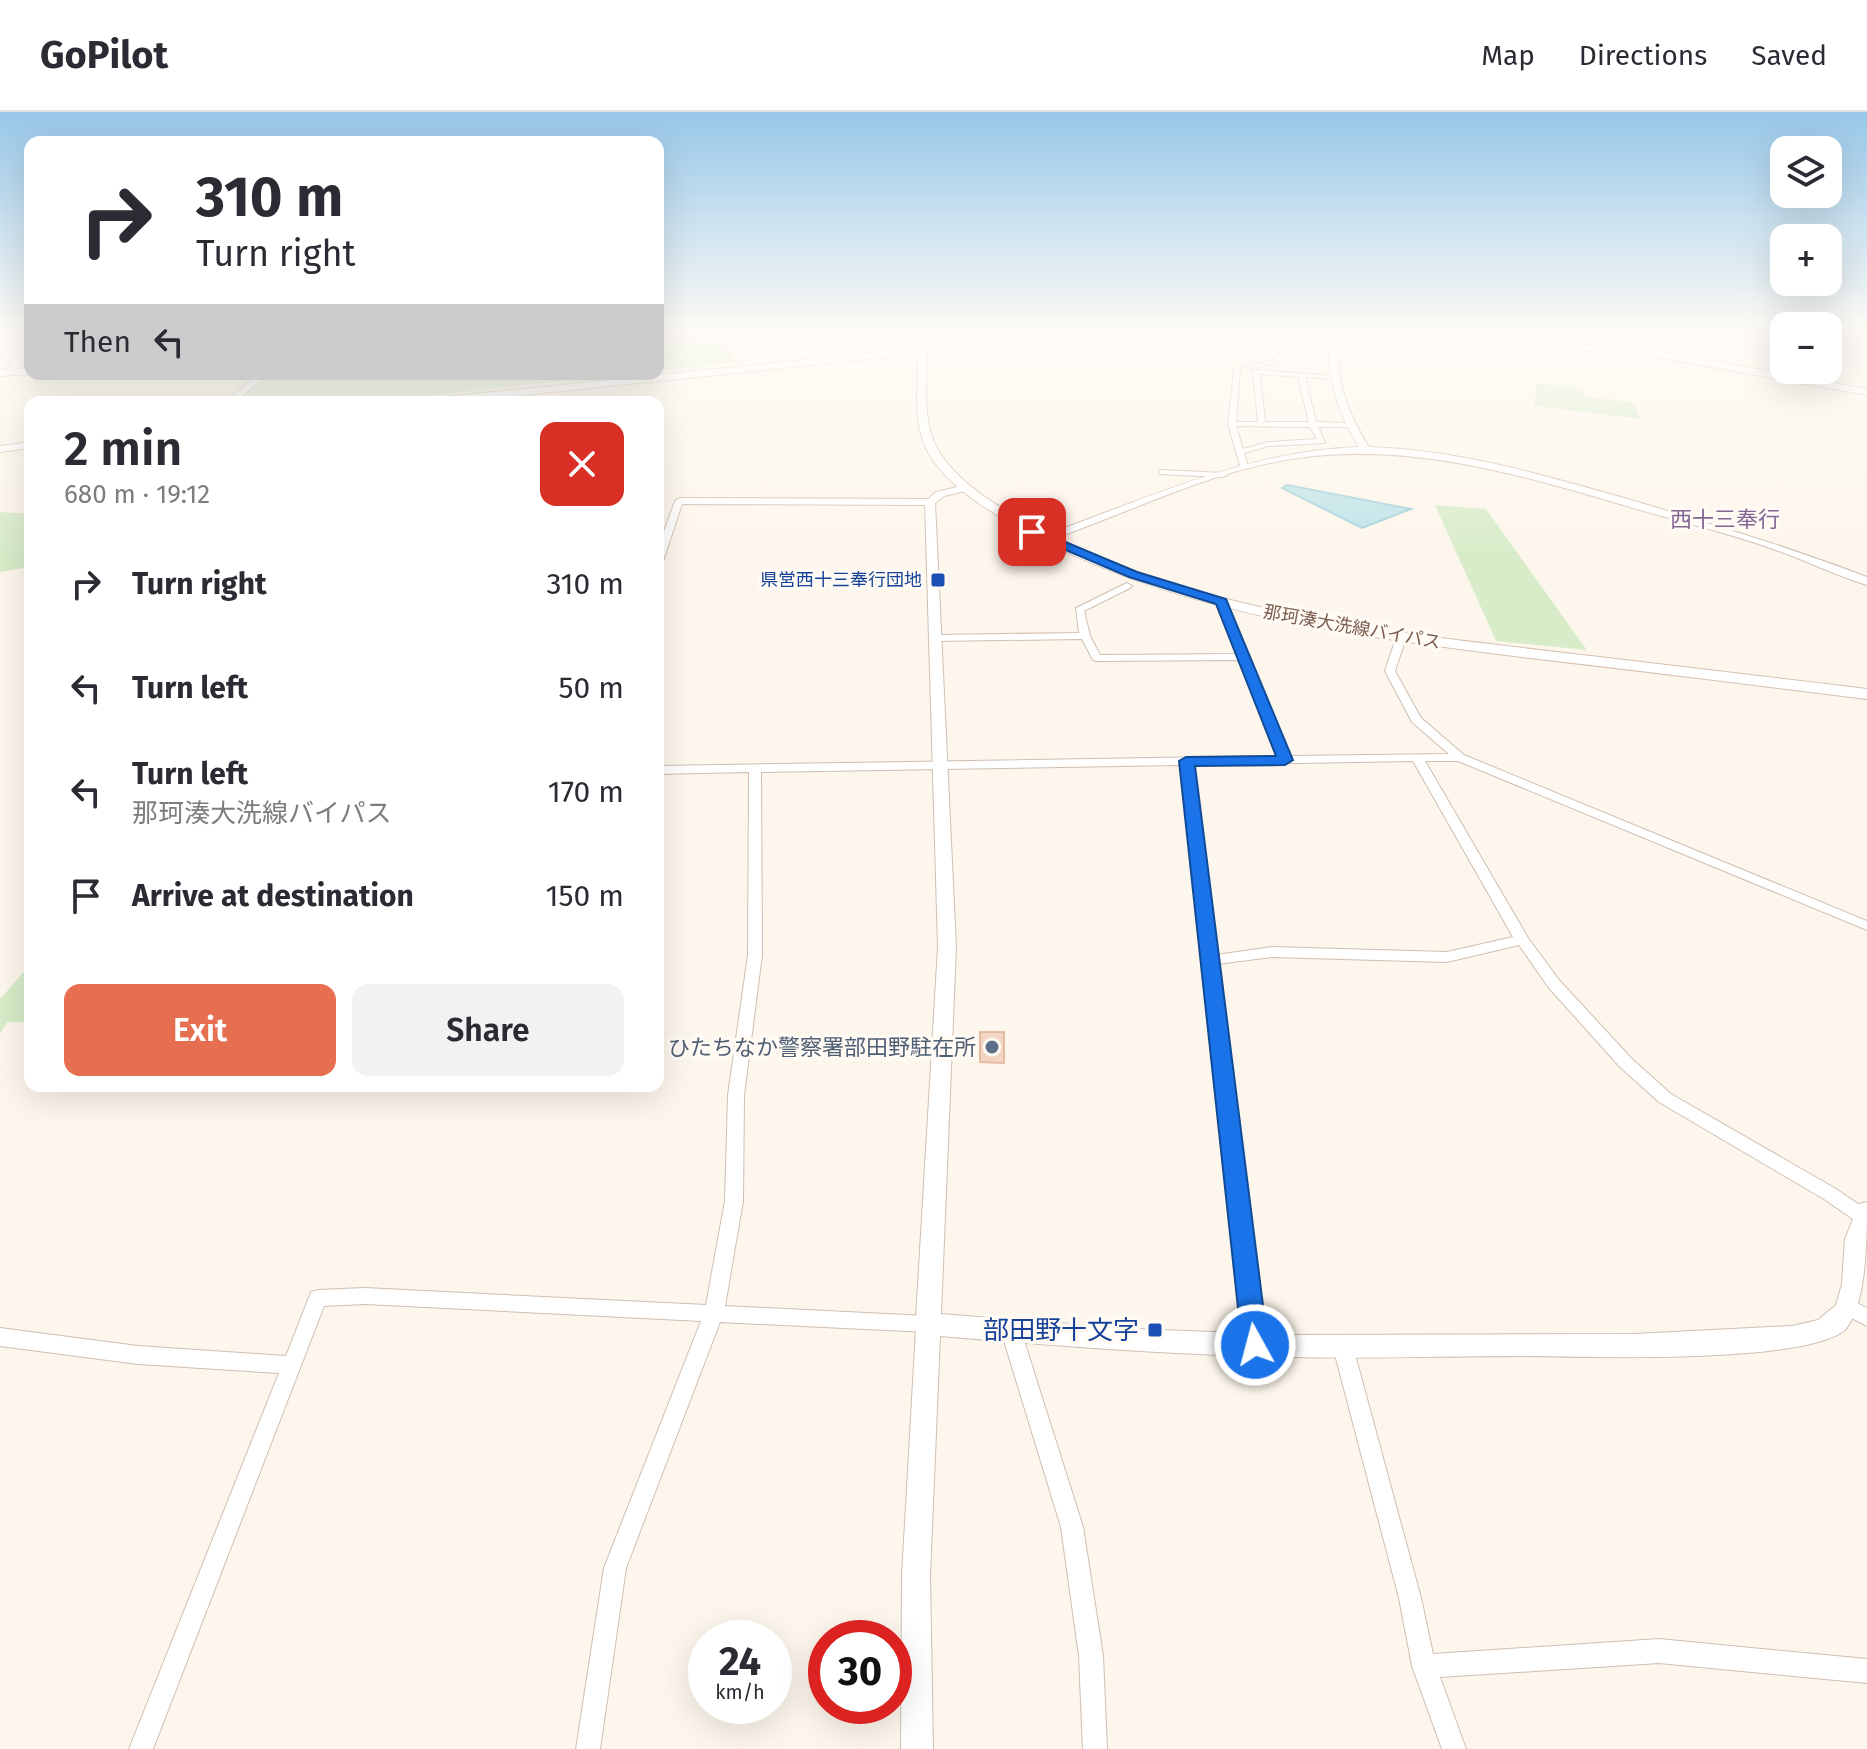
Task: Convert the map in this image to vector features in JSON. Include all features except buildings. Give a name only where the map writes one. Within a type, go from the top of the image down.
[{"type":"main road","name":"那珂湊大洗線バイパス","points":[[923,404],[923,429],[935,455],[966,488],[996,510],[1046,538],[1133,574],[1221,602],[1401,638],[1867,694]]},
{"type":"main road","points":[[0,449],[24,446]]},
{"type":"street","points":[[1233,404],[1232,424],[1244,467]]},
{"type":"street","points":[[1260,404],[1262,425]]},
{"type":"street","points":[[1240,452],[1268,444],[1322,441],[1313,425],[1308,404]]},
{"type":"street","points":[[1341,404],[1344,417],[1367,452]]},
{"type":"street","points":[[1232,424],[1349,425]]},
{"type":"street","points":[[1046,538],[1244,467],[1294,455],[1367,452],[1432,455],[1492,464],[1773,545],[1867,581]]},
{"type":"street","points":[[1162,472],[1223,475]]},
{"type":"street","points":[[664,544],[679,501],[930,502],[940,494],[966,488]]},
{"type":"street","points":[[917,1749],[916,1576],[926,1324],[947,947],[930,502]]},
{"type":"street","points":[[1127,586],[1079,610],[1085,636],[1097,658],[1243,657]]},
{"type":"street","points":[[1221,602],[1285,760]]},
{"type":"street","points":[[935,638],[1085,636]]},
{"type":"street","points":[[1401,638],[1390,671],[1416,720],[1460,757],[1867,926]]},
{"type":"street","points":[[664,770],[1460,757]]},
{"type":"street","points":[[141,1749],[318,1298],[365,1296],[714,1312],[1255,1345],[1343,1347],[1628,1346],[1786,1338],[1822,1331],[1859,1313],[1855,1243],[1865,1214],[1665,1098],[1626,1063],[1554,984],[1522,940],[1418,759]]},
{"type":"street","points":[[1186,761],[1255,1345]]},
{"type":"street","points":[[588,1749],[615,1568],[714,1312],[734,1201],[736,1095],[755,955],[755,768]]},
{"type":"street","points":[[1208,961],[1272,952],[1447,957],[1522,940]]},
{"type":"street","points":[[1011,1331],[1072,1527],[1091,1656],[1095,1749]]},
{"type":"street","points":[[0,1337],[138,1355],[293,1365]]},
{"type":"street","points":[[1343,1347],[1410,1598],[1424,1666],[1454,1749]]},
{"type":"street","points":[[1424,1666],[1659,1651],[1867,1671]]},
{"type":"green space","points":[[1633,404],[1641,419],[1534,406]]},
{"type":"green space","points":[[1435,505],[1486,509],[1587,650],[1496,641]]},
{"type":"green space","points":[[0,512],[24,514],[24,568],[0,572]]},
{"type":"green space","points":[[24,972],[24,1022],[7,1022],[0,1034],[0,999]]},
{"type":"water","points":[[1287,485],[1411,509],[1362,528],[1282,488]]},
{"type":"place","name":"県営西十三奉行団地","points":[[938,580]]},
{"type":"place","name":"ひたちなか警察署部田野駐在所","points":[[992,1047]]},
{"type":"place","name":"部田野十文字","points":[[1155,1330]]},
{"type":"district","name":"西十三奉行","points":[[1725,519]]},
{"type":"route","points":[[1032,532],[1133,574],[1221,602],[1285,760],[1186,761],[1255,1345]]}]
